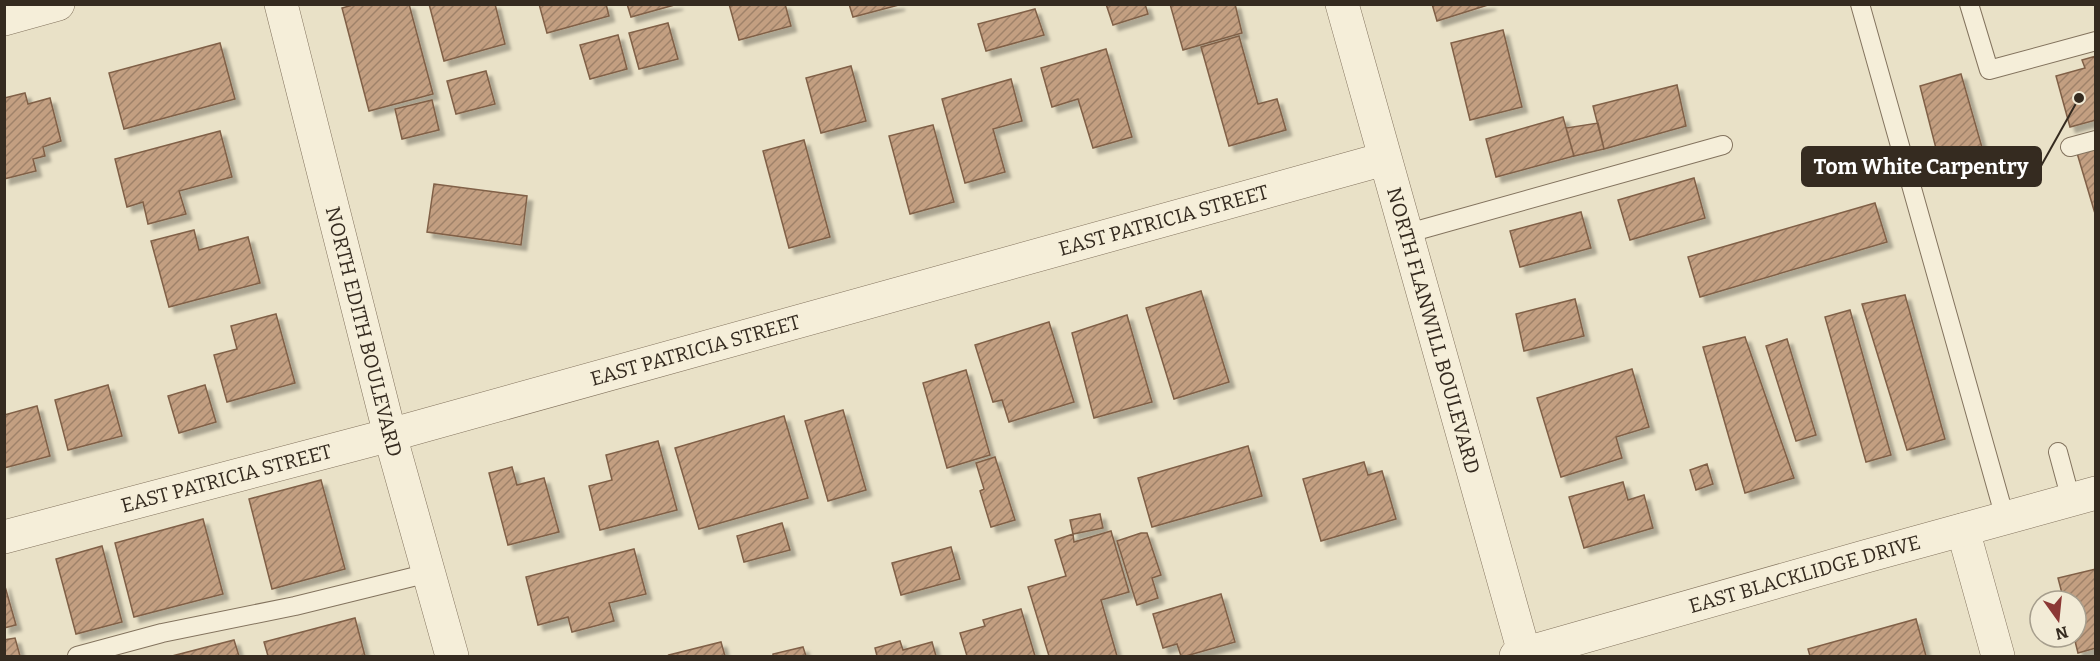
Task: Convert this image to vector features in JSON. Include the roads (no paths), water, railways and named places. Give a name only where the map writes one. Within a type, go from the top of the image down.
[{"type":"street","points":[[4,19],[58,4]]},
{"type":"street","name":"NORTH EDITH BOULEVARD","points":[[281,4],[390,435],[452,657]]},
{"type":"street","name":"NORTH FLANWILL BOULEVARD","points":[[1342,4],[1521,656]]},
{"type":"street","name":"EAST PATRICIA STREET","points":[[4,537],[390,435],[1384,159]]},
{"type":"street","name":"EAST BLACKLIDGE DRIVE","points":[[1521,656],[2083,496]]},
{"type":"street","points":[[1963,530],[1998,657]]},
{"type":"lane","points":[[1860,4],[2005,518]]},
{"type":"lane","points":[[1969,4],[1989,70],[2096,41]]},
{"type":"lane","points":[[2070,147],[2096,140]]},
{"type":"lane","points":[[1405,234],[1723,145]]},
{"type":"lane","points":[[2058,452],[2083,496]]},
{"type":"lane","points":[[77,657],[162,633],[295,606],[429,573]]},
{"type":"place","name":"Tom White Carpentry","points":[[2079,98]]}]
